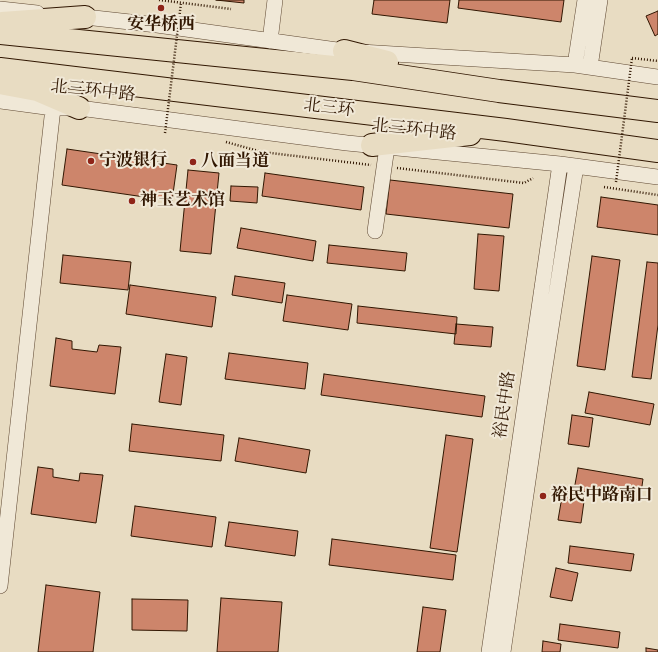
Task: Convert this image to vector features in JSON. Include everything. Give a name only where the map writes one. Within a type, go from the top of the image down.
[{"type":"highway","points":[[0,23],[85,17]]},
{"type":"highway","points":[[0,33],[353,69],[499,91],[658,111]]},
{"type":"highway","points":[[344,50],[499,91]]},
{"type":"highway","name":"北三环","points":[[0,69],[506,130],[658,151]]},
{"type":"highway","points":[[0,83],[37,90],[79,108]]},
{"type":"highway","points":[[379,146],[506,130]]},
{"type":"street","points":[[270,41],[275,0]]},
{"type":"street","points":[[575,65],[585,0]]},
{"type":"street","points":[[590,67],[600,0]]},
{"type":"street","points":[[0,9],[157,25],[344,50],[575,65],[658,77]]},
{"type":"street","name":"北三环中路","points":[[0,101],[53,108],[79,108],[379,146],[560,164],[658,177]]},
{"type":"street","points":[[0,586],[53,108]]},
{"type":"street","points":[[375,231],[379,146]]},
{"type":"street","name":"裕民中路","points":[[489,652],[560,164]]},
{"type":"street","name":"裕民中路","points":[[503,652],[576,166]]},
{"type":"path","points":[[159,0],[231,9]]},
{"type":"path","points":[[165,133],[181,3]]},
{"type":"path","points":[[616,182],[632,58],[658,61]]},
{"type":"path","points":[[604,187],[658,195]]},
{"type":"building","points":[[216,0],[244,0],[244,3]]},
{"type":"building","points":[[374,0],[450,0],[447,23],[372,14]]},
{"type":"building","points":[[459,0],[564,0],[561,22],[458,8]]},
{"type":"building","points":[[658,11],[658,34],[655,36],[646,16]]},
{"type":"building","points":[[67,149],[177,165],[172,201],[62,185]]},
{"type":"building","points":[[188,170],[219,173],[211,254],[180,251]]},
{"type":"building","points":[[265,173],[364,187],[361,210],[262,196]]},
{"type":"building","points":[[390,180],[513,194],[509,228],[386,214]]},
{"type":"building","points":[[231,186],[258,187],[257,203],[230,201]]},
{"type":"building","points":[[601,197],[658,205],[658,235],[597,227]]},
{"type":"building","points":[[241,228],[316,241],[313,261],[237,248]]},
{"type":"building","points":[[478,234],[504,236],[499,291],[474,289]]},
{"type":"building","points":[[329,245],[407,253],[405,271],[327,263]]},
{"type":"building","points":[[63,255],[131,262],[128,290],[60,283]]},
{"type":"building","points":[[592,256],[620,260],[605,370],[577,366]]},
{"type":"building","points":[[647,262],[658,263],[658,325],[651,379],[632,377]]},
{"type":"building","points":[[235,276],[285,283],[282,303],[232,295]]},
{"type":"building","points":[[130,285],[216,297],[212,327],[126,314]]},
{"type":"building","points":[[287,295],[352,304],[348,330],[283,321]]},
{"type":"building","points":[[358,306],[457,317],[456,334],[357,323]]},
{"type":"building","points":[[456,324],[493,327],[491,347],[454,344]]},
{"type":"building","points":[[56,338],[72,341],[72,349],[97,352],[99,345],[121,347],[115,394],[50,386]]},
{"type":"building","points":[[229,353],[308,363],[305,389],[225,379]]},
{"type":"building","points":[[166,354],[187,357],[181,405],[159,402]]},
{"type":"building","points":[[324,374],[485,396],[482,417],[321,395]]},
{"type":"building","points":[[589,392],[654,404],[650,425],[585,413]]},
{"type":"building","points":[[572,415],[593,418],[589,447],[568,444]]},
{"type":"building","points":[[132,424],[224,435],[221,461],[129,451]]},
{"type":"building","points":[[446,435],[473,439],[457,552],[430,548]]},
{"type":"building","points":[[239,438],[310,450],[306,473],[235,461]]},
{"type":"building","points":[[38,467],[53,469],[53,477],[79,481],[80,473],[103,475],[96,523],[31,514]]},
{"type":"building","points":[[578,468],[643,479],[640,500],[574,490]]},
{"type":"building","points":[[563,491],[585,494],[581,523],[558,520]]},
{"type":"building","points":[[135,506],[216,517],[212,547],[131,536]]},
{"type":"building","points":[[229,522],[298,531],[295,556],[225,546]]},
{"type":"building","points":[[332,539],[456,555],[453,580],[329,565]]},
{"type":"building","points":[[570,546],[634,554],[631,571],[568,563]]},
{"type":"building","points":[[556,568],[578,573],[572,601],[550,597]]},
{"type":"building","points":[[46,585],[100,592],[93,652],[38,652]]},
{"type":"building","points":[[221,598],[282,602],[278,652],[217,652]]},
{"type":"building","points":[[132,599],[188,600],[187,631],[132,630]]},
{"type":"building","points":[[423,607],[446,610],[440,652],[417,652]]},
{"type":"building","points":[[560,624],[620,632],[618,648],[558,640]]},
{"type":"building","points":[[543,641],[561,644],[560,652],[542,652]]},
{"type":"building","points":[[646,648],[658,650],[658,652],[646,652]]},
{"type":"place","name":"安华桥西","points":[[161,8]]},
{"type":"place","name":"宁波银行","points":[[91,161]]},
{"type":"place","name":"八面当道","points":[[193,162]]},
{"type":"place","name":"神玉艺术馆","points":[[132,201]]},
{"type":"place","name":"裕民中路南口","points":[[543,496]]}]
